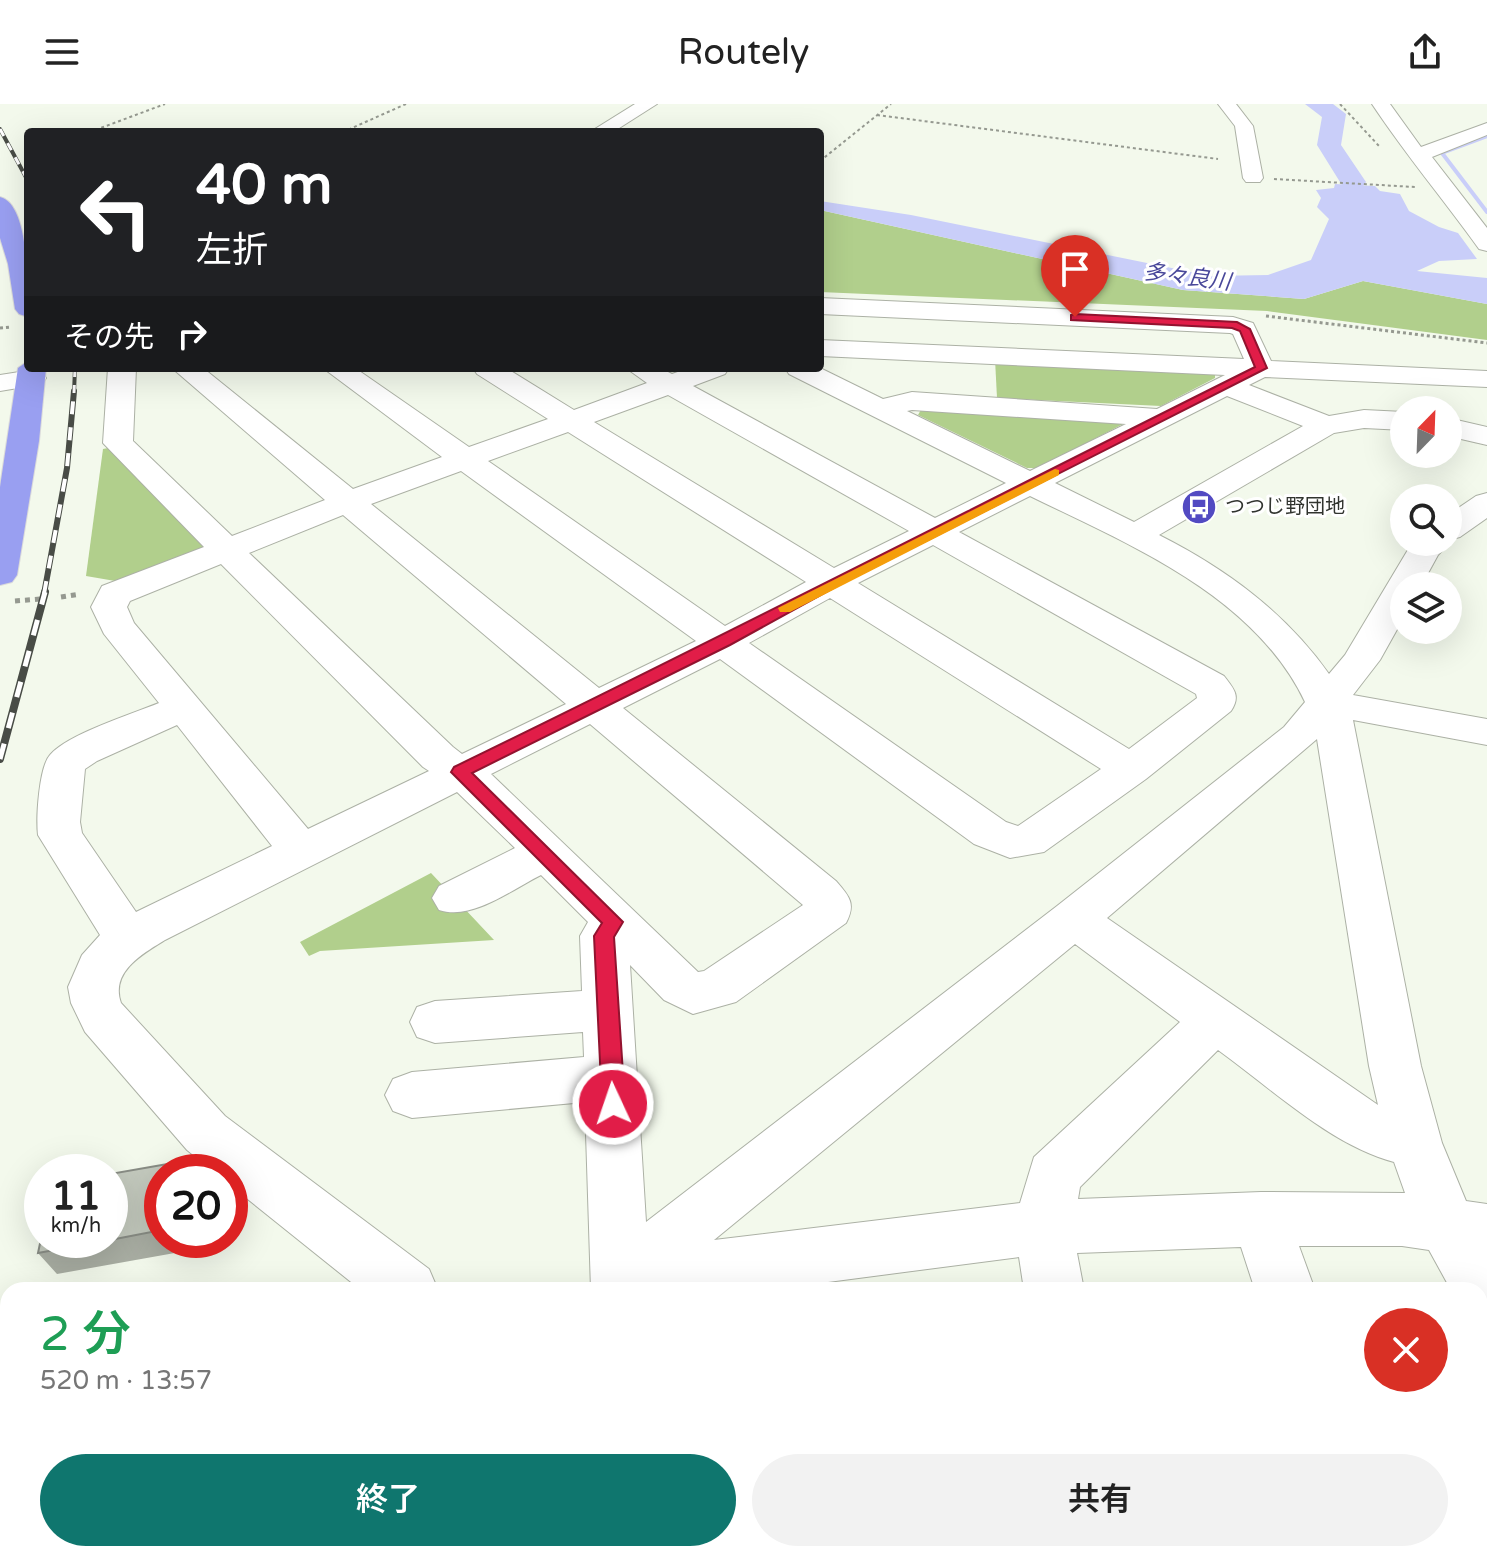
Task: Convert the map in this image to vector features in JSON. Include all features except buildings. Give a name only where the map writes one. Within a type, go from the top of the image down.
[{"type":"highway","points":[[0,203],[5,233],[24,284]]},
{"type":"highway","points":[[8,588],[32,373]]},
{"type":"street","points":[[606,128],[648,104]]},
{"type":"street","points":[[1227,104],[1244,126],[1253,178]]},
{"type":"street","points":[[1381,104],[1409,146],[1421,156],[1487,244]]},
{"type":"street","points":[[1421,156],[1435,147],[1487,129]]},
{"type":"street","points":[[824,306],[1233,325],[1244,329],[1261,368]]},
{"type":"street","points":[[883,350],[886,309]]},
{"type":"street","points":[[824,348],[1261,368],[1403,365],[1487,379]]},
{"type":"street","points":[[398,1282],[206,1133],[103,1017],[93,988],[96,975],[128,939],[300,850],[724,642],[831,583],[1261,368]]},
{"type":"street","points":[[122,372],[118,443],[438,757],[481,788],[681,986],[693,994],[718,988],[829,911],[828,903],[820,893],[191,372]]},
{"type":"street","points":[[343,372],[990,833],[1010,842],[1028,841],[1131,769],[1217,702],[1217,694],[1210,685],[655,376]]},
{"type":"street","points":[[493,372],[1131,769]]},
{"type":"street","points":[[300,850],[117,626],[110,613],[110,602],[115,594],[348,502],[572,421],[655,376],[685,372]]},
{"type":"street","points":[[807,372],[1135,535],[1221,587],[1269,625],[1290,649],[1328,703],[1335,724],[1395,1066],[1414,1143],[1467,1229],[1483,1282]]},
{"type":"street","points":[[0,383],[32,373]]},
{"type":"street","points":[[1228,386],[1326,425]]},
{"type":"street","points":[[879,408],[912,401],[1163,418]]},
{"type":"street","points":[[1135,535],[1326,425],[1364,419],[1390,420]]},
{"type":"street","points":[[1462,430],[1487,436]]},
{"type":"street","points":[[1462,520],[1487,503]]},
{"type":"street","points":[[624,1282],[654,1252],[1276,755],[1328,703],[1361,660],[1421,556]]},
{"type":"street","points":[[1328,703],[1487,732]]},
{"type":"street","points":[[128,939],[60,835],[58,822],[65,764],[82,751],[182,708]]},
{"type":"street","points":[[455,898],[545,853]]},
{"type":"street","points":[[1074,919],[1360,1123],[1383,1135],[1414,1143]]},
{"type":"street","points":[[613,922],[604,936],[618,1282]]},
{"type":"street","points":[[435,1022],[609,1010]]},
{"type":"street","points":[[1053,1282],[1043,1227],[1054,1175],[1215,1021]]},
{"type":"street","points":[[412,1095],[612,1077]]},
{"type":"street","points":[[636,1282],[653,1276],[825,1272],[1043,1227],[1261,1219],[1402,1219],[1467,1229]]},
{"type":"street","points":[[1261,1219],[1282,1282]]},
{"type":"path","points":[[101,128],[165,104]]},
{"type":"path","points":[[352,128],[406,104]]},
{"type":"path","points":[[824,158],[891,104]]},
{"type":"path","points":[[1340,104],[1387,154]]},
{"type":"path","points":[[877,115],[1218,159]]},
{"type":"path","points":[[1298,175],[1301,181]]},
{"type":"path","points":[[1253,178],[1382,187]]},
{"type":"path","points":[[1321,182],[1323,187]]},
{"type":"path","points":[[8,588],[41,599]]},
{"type":"green space","points":[[824,211],[1183,290],[1304,299],[1363,281],[1487,304],[1487,340],[1267,311],[824,292]]},
{"type":"green space","points":[[995,359],[1215,374],[1215,378],[1161,406],[997,398]]},
{"type":"green space","points":[[922,408],[1123,419],[1123,424],[1039,468],[1027,468],[918,415]]},
{"type":"green space","points":[[108,448],[207,543],[200,553],[121,582],[86,576],[103,449]]},
{"type":"green space","points":[[431,873],[494,940],[320,951],[309,956],[300,942]]},
{"type":"water","points":[[1335,184],[1375,186],[1380,191],[1400,194],[1409,211],[1458,233],[1477,259],[1439,261],[1417,271],[1487,278],[1487,304],[1363,281],[1304,299],[1183,290],[824,211],[824,202],[911,215],[1211,276],[1268,275],[1311,260],[1329,219],[1317,207],[1321,198],[1316,190],[1334,188]]},
{"type":"waterway","name":"多々良川","points":[[1316,104],[1334,114],[1329,145],[1353,182]]},
{"type":"waterway","points":[[1487,136],[1442,153],[1487,212]]},
{"type":"railway","points":[[0,129],[24,174]]},
{"type":"railway","points":[[74,393],[75,372]]},
{"type":"railway","points":[[44,594],[67,468],[74,391]]},
{"type":"railway","points":[[0,759],[45,592]]},
{"type":"slow traffic","points":[[785,608],[1055,473]]},
{"type":"place","name":"つつじ野団地","points":[[1199,507]]},
{"type":"route","points":[[613,1104],[604,936],[613,922],[481,788],[460,772],[724,642],[831,583],[1261,368],[1244,329],[1233,325],[1075,317]]}]
